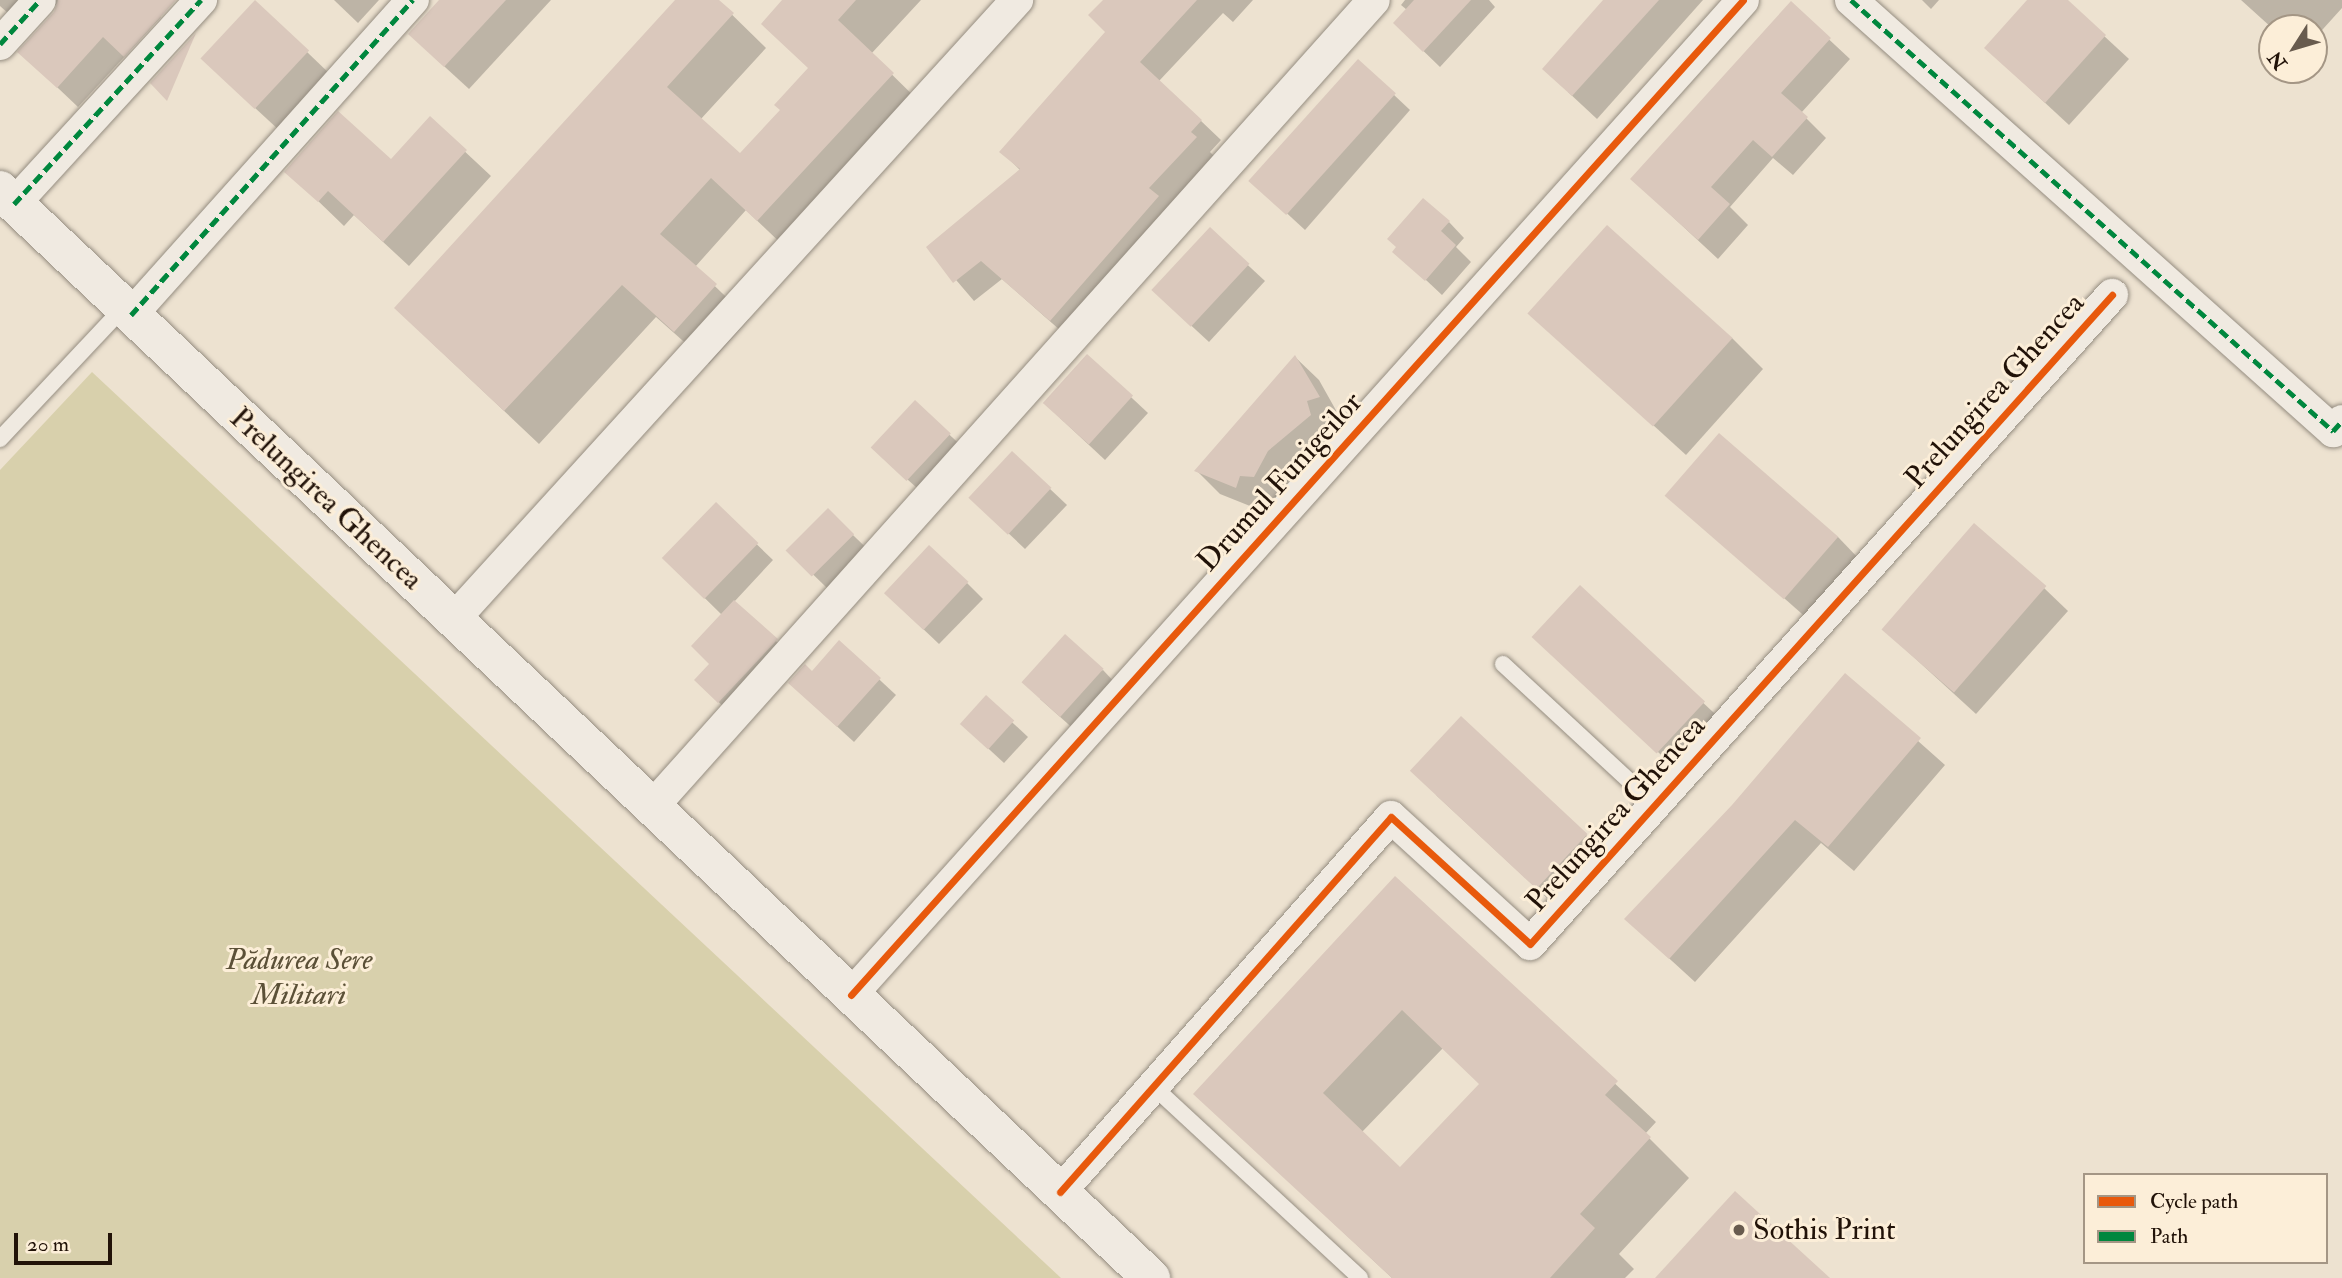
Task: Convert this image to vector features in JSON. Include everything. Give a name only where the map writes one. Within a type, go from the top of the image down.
[{"type":"main road","name":"Prelungirea Ghencea","points":[[7,197],[1151,1278]]},
{"type":"street","points":[[0,44],[40,0]]},
{"type":"street","points":[[7,197],[201,0]]},
{"type":"street","points":[[127,312],[413,0]]},
{"type":"street","points":[[454,619],[1017,0]]},
{"type":"street","points":[[653,806],[1374,0]]},
{"type":"street","name":"Drumul Funigeilor","points":[[851,995],[1743,0]]},
{"type":"street","points":[[1851,0],[2333,431],[2342,421]]},
{"type":"street","name":"Prelungirea Ghencea","points":[[1060,1192],[1391,817],[1530,944],[2112,295]]},
{"type":"lane","points":[[0,439],[127,312]]},
{"type":"lane","points":[[1503,664],[1655,805]]},
{"type":"lane","points":[[1153,1086],[1360,1278]]},
{"type":"green space","name":"Pădurea Sere Militari","points":[[92,372],[1061,1278],[0,1278],[0,470]]},
{"type":"building","points":[[58,0],[176,0],[124,57],[103,37],[57,88],[17,52],[54,12]]},
{"type":"building","points":[[255,0],[309,50],[255,109],[200,59]]},
{"type":"building","points":[[439,0],[506,0],[444,67],[408,34]]},
{"type":"building","points":[[675,0],[719,0],[734,13],[667,87],[740,153],[780,110],[774,105],[808,68],[761,24],[782,0],[856,0],[838,20],[894,73],[757,221],[711,178],[660,234],[717,284],[674,332],[622,285],[504,411],[394,308]]},
{"type":"building","points":[[1103,0],[1197,0],[1140,62],[1202,120],[1191,132],[1197,137],[1149,188],[1159,196],[1050,321],[981,261],[953,283],[926,247],[1020,169],[999,152],[1105,32],[1088,15]]},
{"type":"building","points":[[1414,0],[1471,0],[1423,52],[1393,23]]},
{"type":"building","points":[[1603,0],[1659,0],[1572,96],[1542,69]]},
{"type":"building","points":[[2027,0],[2068,0],[2106,35],[2045,103],[1984,48]]},
{"type":"building","points":[[1791,1],[1831,38],[1781,93],[1808,117],[1772,157],[1753,140],[1711,187],[1730,204],[1698,240],[1630,179]]},
{"type":"building","points":[[196,33],[167,101],[150,83]]},
{"type":"building","points":[[1358,59],[1396,93],[1286,215],[1248,181]]},
{"type":"building","points":[[338,111],[391,159],[430,116],[467,150],[383,242],[328,191],[318,202],[284,172]]},
{"type":"building","points":[[1423,198],[1450,221],[1441,231],[1456,245],[1425,281],[1392,252],[1396,247],[1387,239]]},
{"type":"building","points":[[1607,225],[1733,338],[1653,427],[1527,313]]},
{"type":"building","points":[[1210,227],[1249,264],[1191,327],[1151,290]]},
{"type":"building","points":[[1087,354],[1133,395],[1089,445],[1043,403]]},
{"type":"building","points":[[1295,355],[1320,397],[1307,401],[1311,415],[1268,451],[1254,477],[1240,476],[1236,488],[1194,471]]},
{"type":"building","points":[[915,400],[951,433],[907,481],[871,448]]},
{"type":"building","points":[[1719,433],[1838,537],[1784,599],[1665,496]]},
{"type":"building","points":[[1012,451],[1051,488],[1008,535],[968,498]]},
{"type":"building","points":[[716,502],[758,543],[704,599],[662,558]]},
{"type":"building","points":[[828,508],[854,534],[812,577],[786,550]]},
{"type":"building","points":[[1974,523],[2046,586],[1954,692],[1881,629]]},
{"type":"building","points":[[929,545],[968,582],[923,630],[884,593]]},
{"type":"building","points":[[1580,585],[1705,702],[1657,754],[1532,637]]},
{"type":"building","points":[[734,600],[778,639],[718,703],[694,680],[709,664],[691,646]]},
{"type":"building","points":[[1065,634],[1104,669],[1060,717],[1022,682]]},
{"type":"building","points":[[839,640],[881,678],[837,727],[788,683],[805,664],[812,671]]},
{"type":"building","points":[[1845,673],[1921,738],[1828,847],[1795,820],[1669,959],[1624,919],[1732,805]]},
{"type":"building","points":[[986,695],[1014,720],[988,749],[960,724]]},
{"type":"building","points":[[1461,716],[1588,834],[1536,889],[1410,771]]},
{"type":"building","points":[[1395,876],[1618,1081],[1605,1095],[1651,1137],[1580,1214],[1595,1228],[1550,1278],[1392,1278],[1193,1094]],"holes":[[[1402,1010],[1479,1084],[1400,1167],[1323,1093]]]},
{"type":"building","name":"Sothis Print","points":[[1735,1191],[1830,1278],[1655,1278]]},
{"type":"marked path","points":[[0,44],[40,0]]},
{"type":"marked path","points":[[14,204],[201,0]]},
{"type":"marked path","points":[[131,315],[413,0]]},
{"type":"marked path","points":[[1851,0],[2333,431],[2342,421]]},
{"type":"cycle path","points":[[851,995],[1743,0]]},
{"type":"cycle path","points":[[1060,1192],[1391,817],[1530,944],[2112,295]]},
{"type":"place","name":"Sothis Print","points":[[1739,1230]]}]
